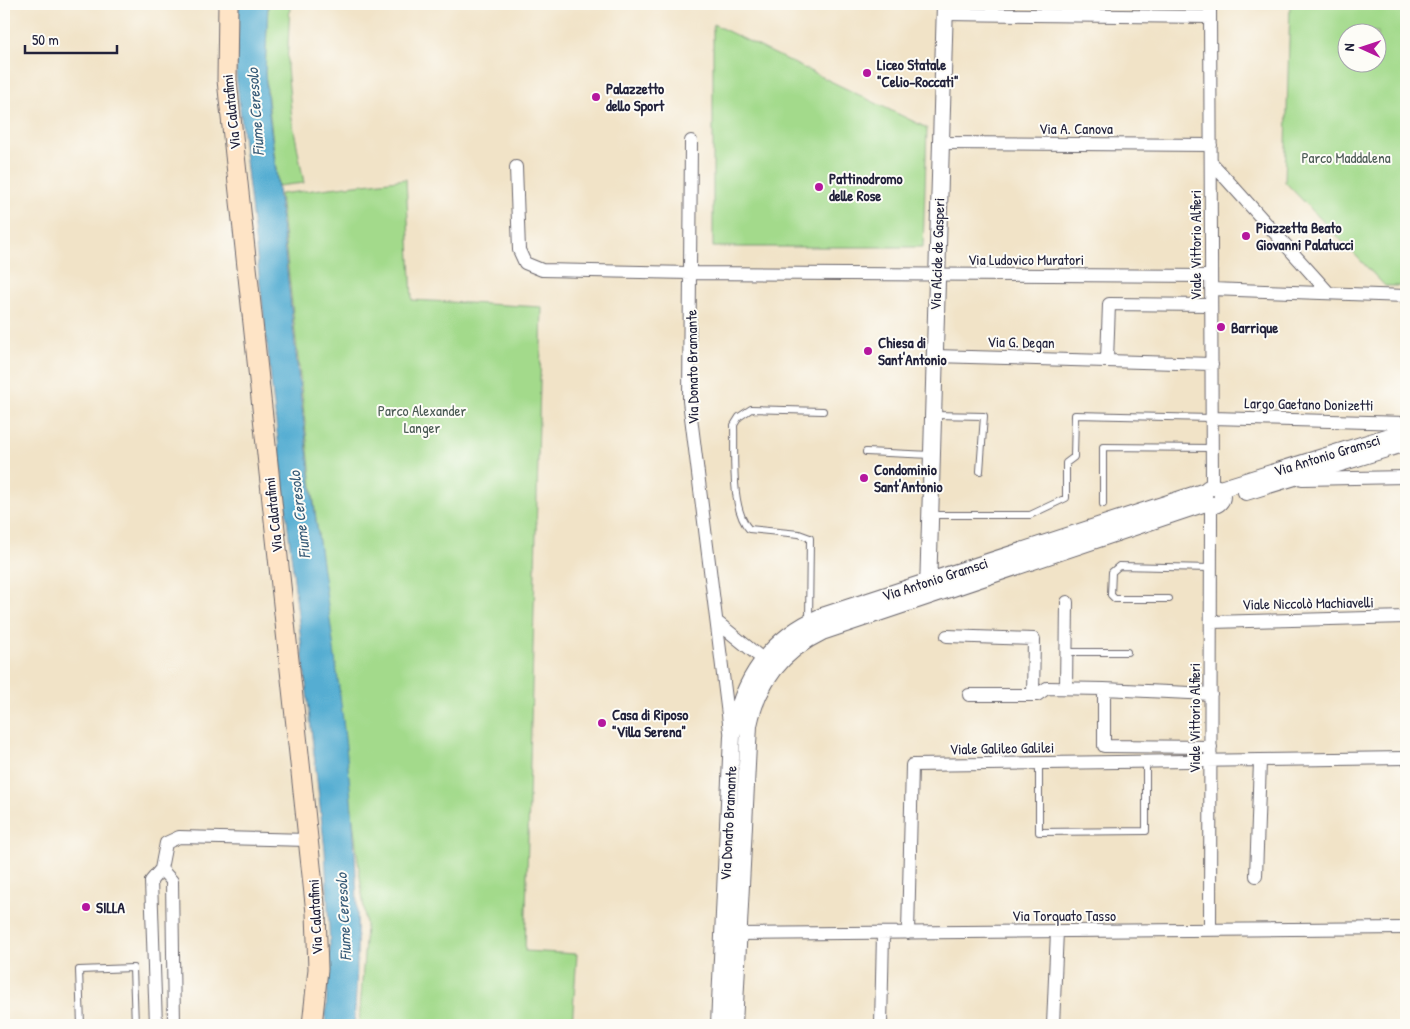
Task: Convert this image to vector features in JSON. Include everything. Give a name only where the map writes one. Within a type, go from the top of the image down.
[{"type":"main road","name":"Via Calatafimi","points":[[228,4],[227,80],[318,944],[312,1025]]},
{"type":"street","points":[[945,9],[1210,10]]},
{"type":"street","name":"Via Alcide de Gasperi","points":[[928,588],[945,9]]},
{"type":"street","name":"Viale Vittorio Alfieri","points":[[1210,10],[1213,496],[1210,930]]},
{"type":"street","name":"Via Donato Bramante","points":[[691,141],[689,401],[732,744],[730,934],[734,1025]]},
{"type":"street","name":"Via A. Canova","points":[[941,143],[1211,145]]},
{"type":"street","points":[[1211,162],[1328,292]]},
{"type":"street","name":"Via Ludovico Muratori","points":[[516,167],[519,250],[525,263],[542,270],[690,273],[937,274],[1211,283],[1406,296]]},
{"type":"street","points":[[1107,360],[1109,304],[1211,306]]},
{"type":"street","name":"Via G. Degan","points":[[934,356],[1212,364]]},
{"type":"street","name":"Largo Gaetano Donizetti","points":[[1212,418],[1406,423]]},
{"type":"street","name":"Via Antonio Gramsci","points":[[732,744],[734,722],[742,694],[792,632],[809,622],[928,588],[1213,496],[1406,431]]},
{"type":"street","name":"Via Antonio Gramsci","points":[[1213,496],[1295,479],[1406,443]]},
{"type":"street","points":[[1295,479],[1406,478]]},
{"type":"street","name":"Via Antonio Gramsci","points":[[748,737],[757,696],[768,664],[822,632],[928,588]]},
{"type":"street","points":[[1066,688],[1067,602]]},
{"type":"street","name":"Viale Niccolò Machiavelli","points":[[1211,622],[1406,617]]},
{"type":"street","points":[[717,622],[768,664]]},
{"type":"street","points":[[947,636],[1034,639],[1033,695]]},
{"type":"street","points":[[969,695],[1037,695],[1047,688],[1211,694]]},
{"type":"street","points":[[1104,689],[1104,746],[1211,747]]},
{"type":"street","name":"Via Donato Bramante","points":[[719,1025],[730,934],[748,737]]},
{"type":"street","name":"Viale Galileo Galilei","points":[[908,933],[912,765],[1406,758]]},
{"type":"street","points":[[1256,876],[1260,761]]},
{"type":"street","points":[[156,1025],[152,881],[161,868],[166,843],[178,837],[308,840]]},
{"type":"street","points":[[161,868],[172,881],[174,1025]]},
{"type":"street","name":"Via Torquato Tasso","points":[[730,934],[1406,928]]},
{"type":"street","points":[[1053,1025],[1057,931]]},
{"type":"street","points":[[881,1025],[883,933]]},
{"type":"lane","points":[[809,622],[810,538],[799,534],[749,528],[744,524],[737,504],[734,425],[739,417],[751,409],[823,410]]},
{"type":"lane","points":[[932,415],[984,416],[980,471]]},
{"type":"lane","points":[[929,514],[1030,515],[1066,498],[1066,463],[1074,456],[1075,415],[1212,418]]},
{"type":"lane","points":[[1104,504],[1103,447],[1212,448]]},
{"type":"lane","points":[[866,452],[931,455]]},
{"type":"lane","points":[[1169,599],[1115,599],[1111,595],[1112,572],[1119,566],[1212,568]]},
{"type":"lane","points":[[1066,652],[1127,652]]},
{"type":"lane","points":[[1039,764],[1039,832],[1146,831],[1146,762]]},
{"type":"lane","points":[[81,1025],[79,970],[133,968],[135,1025]]},
{"type":"green space","points":[[268,4],[290,4],[287,68],[292,119],[304,183],[278,186],[265,73]]},
{"type":"green space","name":"Parco Maddalena","points":[[1290,4],[1406,4],[1406,286],[1385,286],[1285,182]]},
{"type":"green space","name":"Pattinodromo delle Rose","points":[[713,24],[927,128],[923,247],[713,247]]},
{"type":"green space","name":"Parco Alexander Langer","points":[[406,179],[412,300],[542,307],[525,951],[577,954],[572,1025],[359,1025],[366,926],[312,486],[280,194]]},
{"type":"water","name":"Fiume Ceresolo","points":[[239,4],[268,4],[265,73],[268,105],[305,437],[339,686],[353,821],[357,889],[354,1025],[325,1025],[330,946],[325,850],[236,74]]},
{"type":"place","name":"Liceo Statale \"Celio-Roccati\"","points":[[867,73]]},
{"type":"place","name":"Palazzetto dello Sport","points":[[596,97]]},
{"type":"place","name":"Pattinodromo delle Rose","points":[[819,187]]},
{"type":"place","name":"Piazzetta Beato Giovanni Palatucci","points":[[1246,236]]},
{"type":"place","name":"Barrique","points":[[1221,327]]},
{"type":"place","name":"Chiesa di Sant'Antonio","points":[[868,351]]},
{"type":"place","name":"Condominio Sant'Antonio","points":[[864,478]]},
{"type":"place","name":"Casa di Riposo \"Villa Serena\"","points":[[602,723]]},
{"type":"place","name":"SILLA","points":[[86,907]]}]
